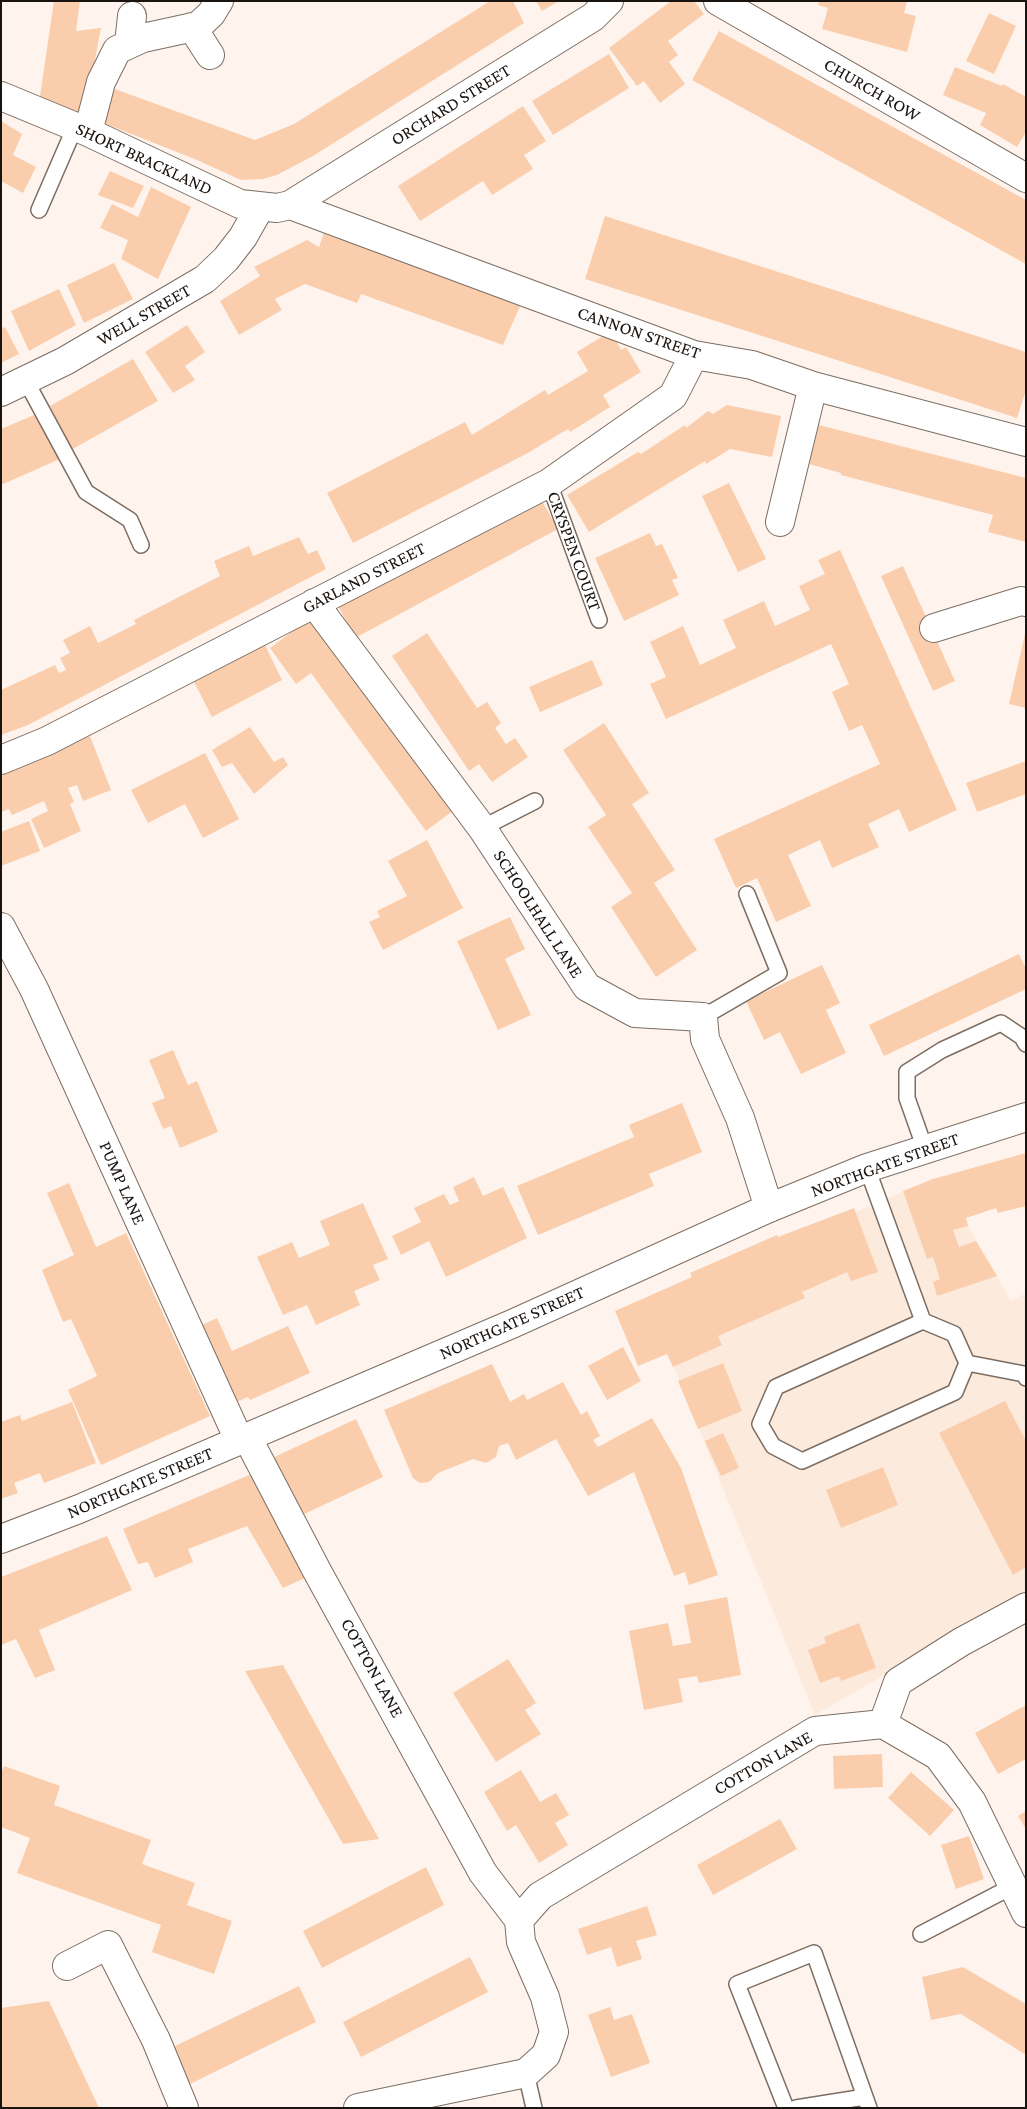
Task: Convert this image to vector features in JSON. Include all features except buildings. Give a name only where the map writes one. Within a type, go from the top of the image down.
[{"type":"street","points":[[82,130],[101,82],[117,50],[143,38],[198,26],[211,14],[219,1]]},
{"type":"street","name":"ORCHARD STREET","points":[[290,204],[593,17],[609,1]]},
{"type":"street","name":"CHURCH ROW","points":[[718,1],[1023,169]]},
{"type":"street","points":[[129,44],[132,16]]},
{"type":"street","points":[[192,27],[210,55]]},
{"type":"street","name":"SHORT BRACKLAND","points":[[1,96],[82,130],[240,204],[277,208],[290,204]]},
{"type":"street","name":"CANNON STREET","points":[[290,204],[694,355],[752,365],[813,386],[1026,442]]},
{"type":"street","name":"WELL STREET","points":[[13,386],[64,361],[205,279],[226,260],[244,237],[260,207]]},
{"type":"street","name":"GARLAND STREET","points":[[1,760],[47,742],[549,483],[673,396],[694,355]]},
{"type":"street","points":[[780,522],[813,386]]},
{"type":"street","points":[[934,628],[1021,601],[1026,602]]},
{"type":"street","name":"SCHOOLHALL LANE","points":[[314,603],[482,828],[587,987],[635,1013],[703,1017]]},
{"type":"street","name":"PUMP LANE","points":[[1,927],[34,989],[243,1439]]},
{"type":"street","points":[[703,1017],[705,1039],[740,1118],[769,1208]]},
{"type":"street","name":"NORTHGATE STREET","points":[[1,1539],[79,1510],[512,1324],[769,1208],[867,1168],[1026,1117]]},
{"type":"street","name":"COTTON LANE","points":[[243,1439],[483,1873],[519,1920],[540,1896],[815,1731],[883,1724]]},
{"type":"street","points":[[1026,1607],[961,1642],[898,1682],[883,1724],[938,1756],[972,1802],[1019,1883],[1026,1913]]},
{"type":"street","points":[[358,2108],[526,2073],[546,2055],[554,2032],[546,1997],[520,1942],[519,1920]]},
{"type":"street","points":[[67,1966],[108,1944],[156,2040],[184,2108]]},
{"type":"lane","points":[[39,210],[82,130]]},
{"type":"lane","points":[[13,386],[86,492],[130,520],[141,545]]},
{"type":"lane","name":"CRYSPEN COURT","points":[[549,483],[599,620]]},
{"type":"lane","points":[[482,828],[535,801]]},
{"type":"lane","points":[[703,1017],[779,973],[747,894]]},
{"type":"lane","points":[[925,1150],[907,1098],[906,1072],[942,1050],[1001,1023],[1022,1037],[1026,1044]]},
{"type":"lane","points":[[867,1168],[923,1322]]},
{"type":"lane","points":[[923,1322],[954,1334],[967,1363],[954,1392],[802,1461],[773,1446],[760,1424],[776,1386],[923,1322]]},
{"type":"lane","points":[[967,1363],[1024,1374],[1026,1378]]},
{"type":"lane","points":[[921,1934],[1019,1883]]},
{"type":"lane","points":[[786,2108],[737,1984],[814,1953],[867,2102],[796,2108]]},
{"type":"lane","points":[[526,2073],[534,2108]]},
{"type":"shaded area","points":[[933,1179],[953,1230],[968,1226],[1011,1301],[1026,1293],[1026,1594],[815,1715],[647,1301]]}]
